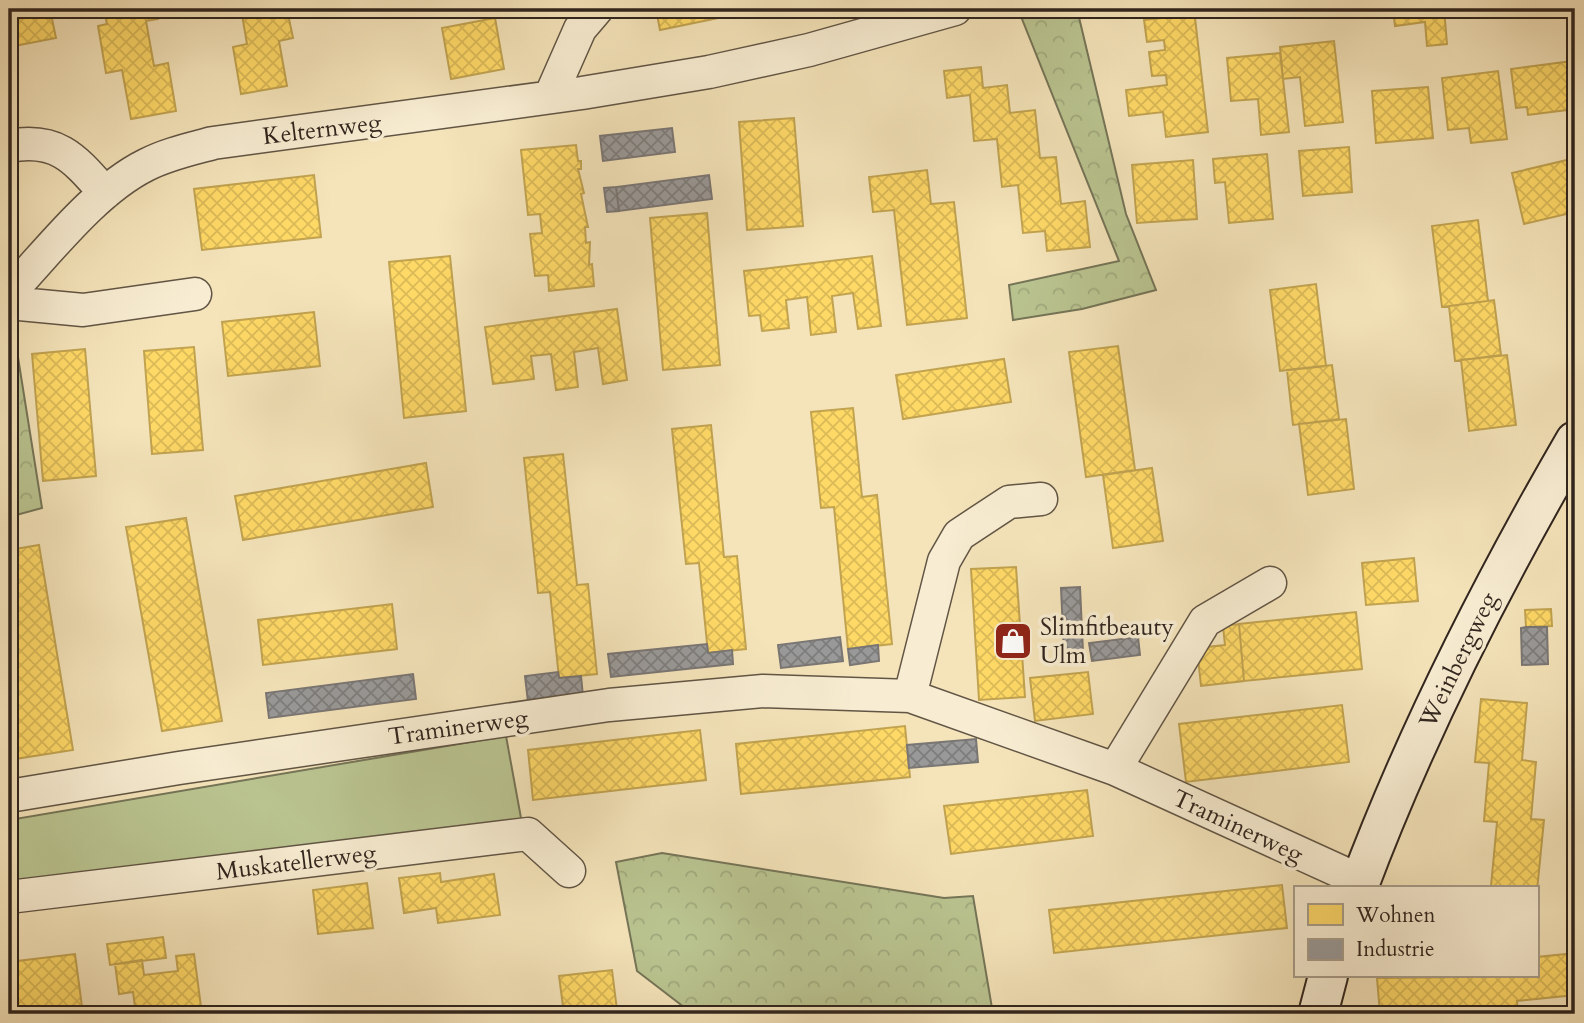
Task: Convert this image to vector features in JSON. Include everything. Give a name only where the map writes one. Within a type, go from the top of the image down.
[{"type":"street","points":[[550,97],[580,29],[597,9]]},
{"type":"street","name":"Kelternweg","points":[[9,293],[105,193],[147,164],[213,143],[550,97],[709,72],[783,56],[955,9]]},
{"type":"street","points":[[9,146],[48,145],[64,151],[105,193]]},
{"type":"street","points":[[9,303],[83,310],[195,294]]},
{"type":"street","name":"Weinbergweg","points":[[1359,885],[1398,789],[1463,648],[1503,568],[1575,441]]},
{"type":"street","points":[[910,696],[944,561],[959,535],[1009,502],[1041,499]]},
{"type":"street","points":[[1115,769],[1205,621],[1270,583]]},
{"type":"street","name":"Traminerweg","points":[[9,796],[608,705],[763,691],[910,696],[1115,769],[1359,885]]},
{"type":"street","name":"Muskatellerweg","points":[[9,897],[528,834],[569,871]]},
{"type":"street","points":[[1318,1014],[1327,978]]},
{"type":"green space","points":[[1018,9],[1077,9],[1126,214],[1156,290],[1082,309],[1013,320],[1009,285],[1119,261]]},
{"type":"green space","points":[[13,326],[42,508],[9,517],[9,333]]},
{"type":"green space","points":[[506,736],[523,829],[9,892],[9,820]]},
{"type":"green space","points":[[662,853],[944,898],[973,896],[993,1014],[693,1014],[637,971],[616,862]]},
{"type":"building: Wohnen","points":[[9,9],[50,9],[56,38],[9,47]]},
{"type":"building: Wohnen","points":[[104,9],[156,9],[158,19],[146,21],[154,66],[168,63],[176,111],[131,119],[122,70],[106,73],[98,26],[107,24]]},
{"type":"building: Wohnen","points":[[241,9],[287,9],[293,38],[279,41],[287,86],[241,94],[233,47],[247,44]]},
{"type":"building: Wohnen","points":[[656,9],[762,9],[660,30]]},
{"type":"building: Wohnen","points":[[1160,9],[1194,9],[1208,132],[1166,137],[1163,112],[1129,116],[1126,90],[1167,85],[1166,75],[1152,76],[1149,52],[1165,50],[1164,40],[1147,42],[1144,20],[1161,18]]},
{"type":"building: Wohnen","points":[[1393,9],[1444,9],[1447,44],[1427,46],[1425,22],[1395,26]]},
{"type":"building: Wohnen","points":[[495,18],[504,69],[451,79],[442,28]]},
{"type":"building: Wohnen","points":[[1334,41],[1343,122],[1305,126],[1300,77],[1283,79],[1280,47]]},
{"type":"building: Wohnen","points":[[1280,53],[1289,132],[1261,135],[1258,99],[1231,101],[1227,58]]},
{"type":"building: Wohnen","points":[[1573,61],[1575,109],[1528,115],[1527,107],[1516,108],[1511,69]]},
{"type":"building: Wohnen","points":[[981,67],[983,88],[1007,85],[1010,113],[1035,110],[1040,158],[1056,157],[1061,204],[1085,201],[1090,247],[1047,251],[1045,231],[1023,233],[1018,185],[1002,187],[997,139],[974,141],[970,95],[947,98],[944,71]]},
{"type":"building: Wohnen","points":[[1498,71],[1507,139],[1471,143],[1469,128],[1448,130],[1442,78]]},
{"type":"building: Wohnen","points":[[1428,87],[1433,138],[1376,143],[1372,91]]},
{"type":"building: Wohnen","points":[[794,118],[803,226],[747,230],[739,122]]},
{"type":"building: Wohnen","points":[[576,145],[578,161],[581,161],[581,169],[578,169],[584,193],[581,194],[588,227],[585,227],[586,243],[590,242],[589,265],[592,264],[594,286],[549,291],[548,275],[535,276],[530,234],[542,233],[540,214],[528,215],[521,150]]},
{"type":"building: Wohnen","points":[[1349,147],[1352,192],[1303,196],[1299,151]]},
{"type":"building: Wohnen","points":[[1267,154],[1273,219],[1229,223],[1225,182],[1215,183],[1213,159]]},
{"type":"building: Wohnen","points":[[1575,158],[1575,212],[1524,224],[1512,173]]},
{"type":"building: Wohnen","points":[[1193,160],[1197,219],[1137,223],[1132,165]]},
{"type":"building: Wohnen","points":[[927,170],[931,204],[954,202],[967,318],[907,325],[894,210],[873,212],[869,177]]},
{"type":"building: Wohnen","points":[[314,175],[321,237],[202,250],[194,189]]},
{"type":"building: Wohnen","points":[[707,213],[720,365],[663,370],[650,218]]},
{"type":"building: Wohnen","points":[[1478,220],[1488,301],[1442,307],[1432,226]]},
{"type":"building: Wohnen","points":[[450,256],[466,411],[404,418],[389,262]]},
{"type":"building: Wohnen","points":[[872,256],[881,326],[858,329],[853,293],[832,296],[836,332],[811,335],[807,297],[786,300],[789,328],[762,331],[760,315],[749,316],[744,271]]},
{"type":"building: Wohnen","points":[[1316,284],[1326,366],[1280,371],[1270,290]]},
{"type":"building: Wohnen","points":[[1494,300],[1501,355],[1455,361],[1449,306]]},
{"type":"building: Wohnen","points":[[617,309],[627,380],[603,384],[598,348],[574,352],[578,387],[556,390],[551,354],[531,356],[534,379],[493,384],[485,327]]},
{"type":"building: Wohnen","points":[[314,312],[320,366],[228,376],[222,322]]},
{"type":"building: Wohnen","points":[[1118,346],[1135,470],[1086,477],[1069,352]]},
{"type":"building: Wohnen","points":[[194,347],[203,450],[152,454],[144,351]]},
{"type":"building: Wohnen","points":[[85,349],[96,476],[43,481],[32,354]]},
{"type":"building: Wohnen","points":[[1507,355],[1516,425],[1469,431],[1461,360]]},
{"type":"building: Wohnen","points":[[1004,359],[1011,402],[903,419],[896,375]]},
{"type":"building: Wohnen","points":[[1332,365],[1339,419],[1293,425],[1287,370]]},
{"type":"building: Wohnen","points":[[853,408],[862,497],[877,495],[892,644],[848,649],[834,507],[821,508],[811,412]]},
{"type":"building: Wohnen","points":[[1346,419],[1354,489],[1308,495],[1299,424]]},
{"type":"building: Wohnen","points":[[711,425],[724,557],[737,556],[746,649],[708,653],[699,563],[686,564],[672,429]]},
{"type":"building: Wohnen","points":[[563,454],[577,585],[588,584],[597,674],[559,678],[550,592],[538,593],[524,458]]},
{"type":"building: Wohnen","points":[[426,463],[433,507],[243,540],[235,496]]},
{"type":"building: Wohnen","points":[[1152,468],[1163,541],[1113,548],[1103,475]]},
{"type":"building: Wohnen","points":[[186,518],[222,721],[162,731],[126,527]]},
{"type":"building: Wohnen","points":[[39,545],[73,750],[15,759],[9,719],[9,550]]},
{"type":"building: Wohnen","points":[[1414,558],[1418,601],[1366,605],[1362,563]]},
{"type":"building: Wohnen","points":[[1016,567],[1025,697],[979,700],[971,569]]},
{"type":"building: Wohnen","points":[[392,604],[397,649],[263,665],[258,620]]},
{"type":"building: Wohnen","points":[[1551,609],[1552,626],[1526,627],[1525,610]]},
{"type":"building: Wohnen","points":[[1356,612],[1362,669],[1244,681],[1239,624]]},
{"type":"building: Wohnen","points":[[1239,624],[1244,681],[1201,686],[1197,648],[1225,645],[1223,626]]},
{"type":"building: Wohnen","points":[[1088,672],[1093,714],[1035,721],[1030,678]]},
{"type":"building: Wohnen","points":[[1481,699],[1527,703],[1522,760],[1536,762],[1531,819],[1544,820],[1537,886],[1491,886],[1497,822],[1484,821],[1489,763],[1475,762]]},
{"type":"building: Wohnen","points":[[1342,705],[1349,762],[1186,782],[1179,724]]},
{"type":"building: Wohnen","points":[[905,726],[910,777],[741,794],[736,744]]},
{"type":"building: Wohnen","points":[[700,730],[706,780],[533,800],[528,750]]},
{"type":"building: Wohnen","points":[[1087,790],[1093,836],[951,854],[944,806]]},
{"type":"building: Wohnen","points":[[440,873],[441,882],[494,874],[500,915],[438,923],[436,908],[404,913],[399,878]]},
{"type":"building: Wohnen","points":[[367,883],[373,928],[318,934],[313,890]]},
{"type":"building: Wohnen","points":[[1282,885],[1287,928],[1054,953],[1049,910]]},
{"type":"building: Wohnen","points":[[163,937],[166,958],[110,965],[107,944]]},
{"type":"building: Wohnen","points":[[1575,953],[1575,995],[1517,1001],[1518,1012],[1380,1014],[1377,978],[1538,978],[1538,957]]},
{"type":"building: Wohnen","points":[[75,954],[83,1014],[9,1014],[9,962]]},
{"type":"building: Wohnen","points":[[194,954],[202,1014],[136,1014],[133,992],[119,994],[115,964],[142,960],[144,975],[178,971],[176,956]]},
{"type":"building: Wohnen","points":[[612,970],[617,1010],[564,1014],[559,976]]},
{"type":"building: Industrie","points":[[672,128],[675,152],[603,161],[600,136]]},
{"type":"building: Industrie","points":[[709,175],[712,199],[619,211],[616,187]]},
{"type":"building: Industrie","points":[[616,187],[619,211],[607,212],[604,188]]},
{"type":"building: Industrie","points":[[1080,587],[1083,652],[1064,653],[1061,588]]},
{"type":"building: Industrie","points":[[1547,627],[1548,664],[1522,665],[1521,628]]},
{"type":"building: Industrie","points":[[840,637],[843,661],[781,668],[778,645]]},
{"type":"building: Industrie","points":[[1138,637],[1140,655],[1092,661],[1089,643]]},
{"type":"building: Industrie","points":[[707,644],[708,653],[732,650],[733,664],[611,677],[608,654]]},
{"type":"building: Industrie","points":[[878,645],[879,661],[850,665],[848,649]]},
{"type":"building: Industrie","points":[[558,672],[559,678],[581,676],[583,696],[528,702],[525,676]]},
{"type":"building: Industrie","points":[[413,674],[416,699],[269,718],[266,693]]},
{"type":"building: Industrie","points":[[976,739],[978,762],[909,768],[907,745]]},
{"type":"place","name":"Slimfitbeauty Ulm","points":[[1013,641]]}]
